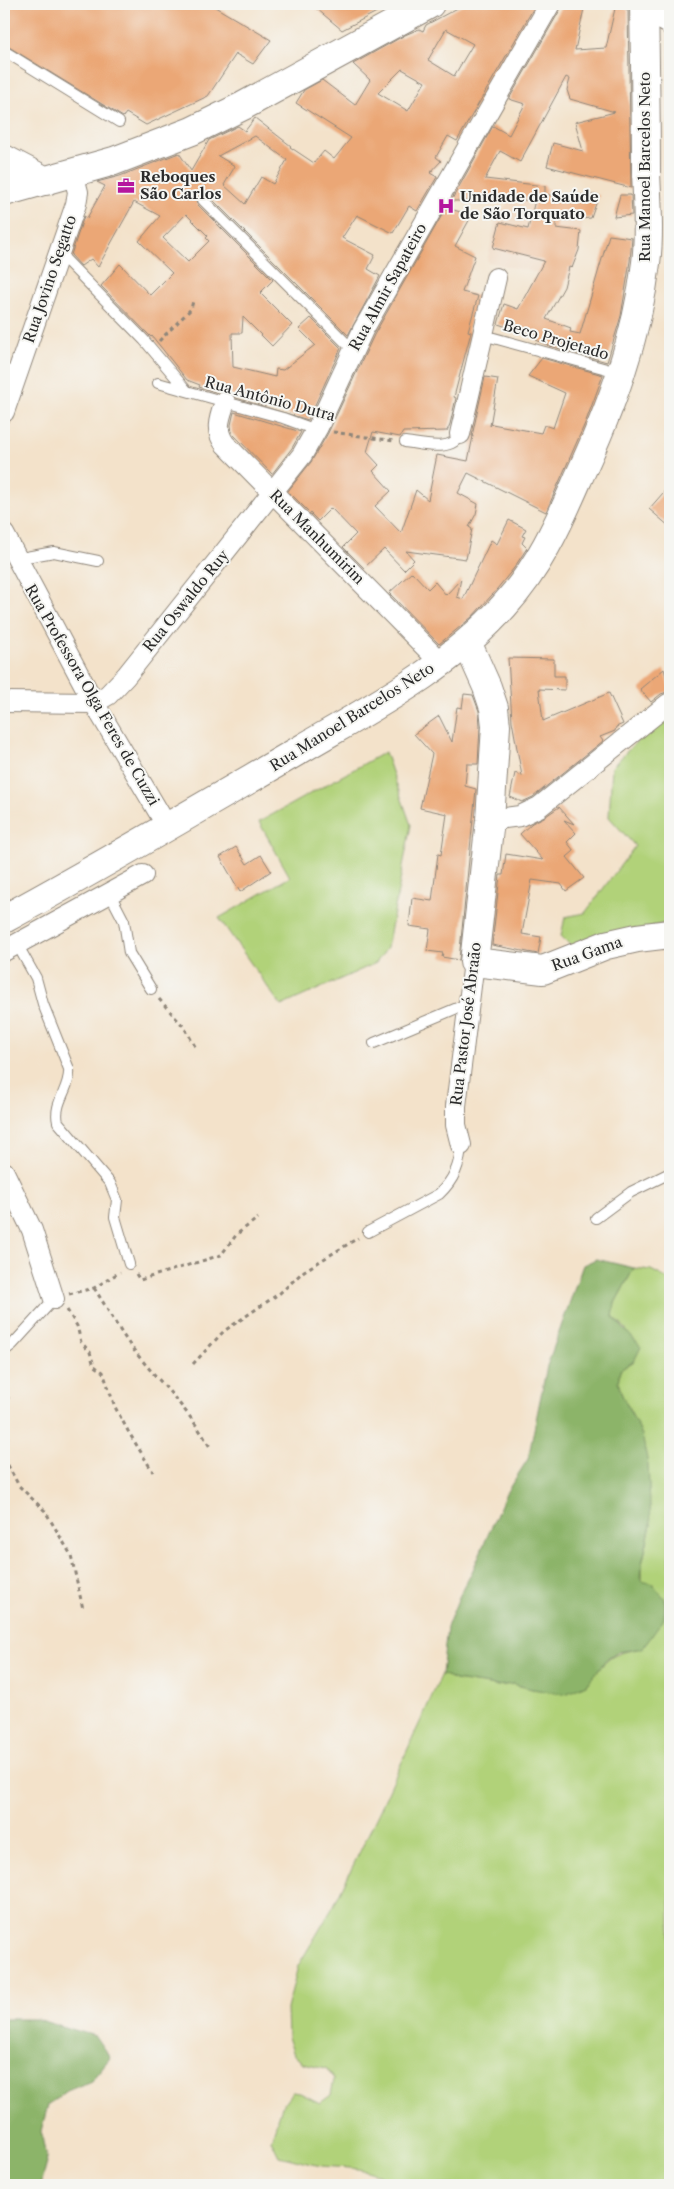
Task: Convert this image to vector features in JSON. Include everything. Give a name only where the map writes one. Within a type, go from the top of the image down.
[{"type":"street","points":[[4,192],[140,152],[218,119],[430,4]]},
{"type":"street","name":"Rua Almir Sapateiro","points":[[273,493],[302,455],[316,430],[353,350],[550,4]]},
{"type":"street","points":[[644,4],[670,20]]},
{"type":"street","name":"Rua Manoel Barcelos Neto","points":[[4,919],[168,828],[388,698],[467,642],[503,607],[519,588],[544,551],[606,420],[622,373],[643,285],[648,243],[644,4]]},
{"type":"street","points":[[4,159],[46,181]]},
{"type":"street","name":"Rua Jovino Segatto","points":[[4,412],[77,197],[77,187],[73,173]]},
{"type":"street","points":[[460,434],[496,278]]},
{"type":"street","name":"Rua Manhumirim","points":[[225,402],[218,424],[222,440],[440,662]]},
{"type":"street","name":"Rua Oswaldo Ruy","points":[[94,703],[103,699],[120,683],[273,493]]},
{"type":"street","name":"Rua Professora Olga Feres de Cuzzi","points":[[4,534],[15,559],[94,703],[168,828]]},
{"type":"street","name":"Rua Pastor José Abraão","points":[[461,1145],[456,1125],[456,1106],[490,820],[496,726],[494,708],[487,687],[467,642]]},
{"type":"street","points":[[107,726],[110,700],[120,683]]},
{"type":"street","points":[[4,702],[94,703]]},
{"type":"street","points":[[490,820],[520,816],[539,807],[668,704]]},
{"type":"street","points":[[11,948],[144,875]]},
{"type":"street","name":"Rua Gama","points":[[474,962],[544,970],[606,945],[637,938],[670,934]]},
{"type":"street","points":[[4,1172],[32,1230],[56,1298]]},
{"type":"lane","points":[[4,51],[119,122]]},
{"type":"lane","points":[[203,200],[353,350]]},
{"type":"lane","name":"Rua Antônio Dutra","points":[[59,254],[152,349],[187,391]]},
{"type":"lane","name":"Beco Projetado","points":[[483,335],[622,373]]},
{"type":"lane","name":"Rua Antônio Dutra","points":[[158,383],[283,418],[316,430]]},
{"type":"lane","points":[[405,442],[445,446],[455,442],[460,434]]},
{"type":"lane","points":[[15,559],[54,552],[98,560]]},
{"type":"lane","points":[[110,894],[124,921],[129,953],[151,989]]},
{"type":"lane","points":[[11,948],[36,978],[43,1004],[69,1068],[69,1080],[57,1110],[58,1122],[110,1183],[117,1200],[115,1217],[129,1264]]},
{"type":"lane","points":[[374,1043],[468,1003]]},
{"type":"lane","name":"Rua Pastor José Abraão","points":[[368,1232],[440,1194],[447,1187],[458,1169],[461,1145]]},
{"type":"lane","points":[[596,1218],[632,1192],[670,1173]]},
{"type":"lane","points":[[4,1351],[13,1344],[56,1298]]},
{"type":"path","points":[[152,349],[191,309],[192,301]]},
{"type":"path","name":"Rua Antônio Dutra","points":[[316,430],[405,442]]},
{"type":"path","points":[[151,989],[184,1027],[197,1050]]},
{"type":"path","points":[[154,1472],[115,1407],[103,1372],[94,1366],[90,1352],[81,1342],[77,1326],[56,1298],[94,1288],[129,1264],[140,1280],[221,1255],[237,1234],[258,1218]]},
{"type":"path","points":[[193,1364],[224,1331],[280,1294],[304,1271],[368,1232]]},
{"type":"path","points":[[94,1288],[136,1353],[178,1400],[210,1447]]},
{"type":"path","points":[[4,1390],[8,1398],[4,1407]]},
{"type":"path","points":[[4,1414],[9,1436],[4,1443]]},
{"type":"path","points":[[4,1458],[19,1486],[45,1511],[71,1555],[83,1610]]},
{"type":"shaded area","points":[[495,180],[545,186],[554,195],[586,195],[579,250],[568,279],[487,262],[496,219],[508,203],[492,201]]},
{"type":"green space","points":[[670,707],[670,922],[571,946],[561,936],[565,917],[585,913],[635,846],[609,817],[612,767]]},
{"type":"green space","points":[[385,752],[411,825],[387,948],[376,963],[281,1006],[219,918],[290,877],[259,822]]},
{"type":"green space","points":[[596,1259],[634,1268],[615,1303],[613,1317],[641,1347],[634,1361],[620,1370],[618,1382],[622,1395],[642,1435],[648,1464],[651,1525],[642,1564],[641,1581],[653,1584],[665,1599],[664,1619],[643,1648],[618,1652],[606,1660],[586,1685],[565,1694],[513,1684],[496,1686],[455,1680],[442,1674],[447,1627],[506,1493],[528,1459],[547,1366],[583,1265]]},
{"type":"green space","points":[[634,1268],[651,1270],[670,1280],[670,2185],[388,2185],[376,2174],[368,2171],[322,2166],[279,2156],[271,2140],[283,2104],[292,2092],[300,2093],[320,2103],[331,2095],[334,2079],[326,2068],[303,2063],[294,2055],[288,2037],[287,2009],[298,1966],[333,1907],[442,1674],[455,1680],[496,1686],[513,1684],[532,1689],[586,1685],[604,1663],[615,1655],[643,1648],[642,1564],[651,1525],[632,1414],[622,1396],[618,1382],[620,1370],[634,1361],[626,1329],[613,1317],[615,1303]]},
{"type":"green space","points":[[4,2019],[37,2019],[95,2036],[110,2058],[91,2081],[67,2091],[48,2105],[41,2131],[47,2163],[41,2185],[4,2185]]},
{"type":"building","points":[[4,4],[210,4],[271,40],[253,64],[236,54],[208,96],[146,125],[126,113],[123,117],[4,44]]},
{"type":"building","points":[[311,4],[392,4],[342,30]]},
{"type":"building","points":[[465,4],[536,4],[457,141],[448,136],[436,157],[441,161],[430,173],[437,177],[417,211],[409,206],[393,233],[357,215],[342,238],[375,255],[368,269],[380,276],[348,335],[208,195],[202,193],[197,198],[198,205],[273,280],[260,293],[292,325],[272,346],[243,317],[242,333],[232,333],[233,367],[275,377],[276,369],[283,370],[315,345],[299,329],[311,318],[341,348],[308,420],[236,398],[228,391],[218,393],[199,387],[200,385],[187,380],[152,336],[101,286],[120,264],[150,295],[172,273],[139,241],[160,216],[134,202],[98,267],[91,259],[81,266],[71,255],[84,216],[87,218],[105,186],[97,182],[120,176],[179,153],[191,171],[209,140],[238,126],[245,131],[255,118],[290,147],[314,163],[324,151],[334,159],[351,138],[296,103],[304,90],[322,80],[355,105],[370,80],[353,64],[405,35],[419,29],[423,31],[426,25]],"holes":[[[446,29],[473,44],[454,76],[428,60]],[[402,69],[425,82],[408,111],[378,93]],[[255,136],[287,160],[273,184],[261,177],[245,204],[224,185],[235,166],[218,156]],[[186,214],[208,236],[206,238],[209,241],[188,262],[163,238]]]},
{"type":"building","points":[[562,4],[585,4],[575,50],[606,48],[616,4],[628,10],[631,188],[547,166],[553,143],[583,151],[575,122],[615,112],[570,99],[567,90],[570,79],[566,77],[520,162],[500,151],[485,179],[545,186],[545,195],[599,195],[591,218],[556,221],[556,228],[581,231],[579,250],[572,268],[569,267],[564,287],[546,319],[571,328],[570,332],[580,334],[609,235],[632,238],[621,316],[607,362],[550,346],[536,340],[537,337],[498,324],[504,304],[518,309],[544,261],[493,248],[500,222],[528,229],[535,200],[451,201],[493,126],[509,135],[525,104],[509,99]]},
{"type":"building","points":[[620,195],[631,195],[632,215],[614,217]]},
{"type":"building","points":[[446,208],[472,215],[455,246],[475,256],[462,292],[478,296],[468,331],[471,332],[454,397],[456,398],[450,424],[447,431],[403,432],[400,437],[373,432],[367,452],[379,465],[373,471],[391,491],[375,506],[401,533],[416,490],[428,500],[437,455],[468,461],[485,377],[498,379],[490,426],[492,424],[541,433],[544,425],[553,428],[565,393],[528,376],[542,358],[603,375],[586,421],[546,512],[468,473],[458,493],[478,504],[476,514],[469,527],[472,529],[466,559],[406,551],[414,560],[404,570],[384,549],[364,568],[343,547],[356,534],[331,508],[318,521],[288,491],[311,462],[328,433],[374,335]]},
{"type":"building","points":[[234,412],[301,432],[292,448],[272,474],[232,433],[231,425]]},
{"type":"building","points":[[670,485],[670,527],[649,509]]},
{"type":"building","points":[[509,520],[526,529],[522,536],[525,537],[522,543],[527,548],[514,568],[472,617],[439,644],[389,593],[412,572],[428,589],[435,582],[446,595],[461,579],[457,597],[463,599],[491,540],[497,544]]},
{"type":"building","points":[[508,658],[554,659],[554,676],[565,676],[565,690],[539,689],[543,721],[609,693],[623,724],[616,727],[615,731],[600,737],[603,741],[533,797],[522,802],[510,797],[515,773],[522,776],[512,721]]},
{"type":"building","points":[[664,669],[670,691],[661,694],[651,702],[640,689]]},
{"type":"building","points":[[464,694],[473,695],[479,711],[480,726],[478,764],[467,764],[465,786],[476,789],[459,960],[442,957],[443,953],[427,951],[430,929],[409,926],[412,898],[432,901],[438,854],[441,855],[447,814],[420,808],[432,754],[414,734],[439,716],[452,742],[457,707],[462,708]]},
{"type":"building","points":[[559,807],[574,824],[564,820],[576,833],[567,842],[574,851],[567,857],[584,878],[566,891],[561,884],[532,880],[522,934],[541,937],[538,954],[492,945],[500,875],[503,875],[506,854],[543,860],[520,834],[532,823]]},
{"type":"building","points":[[236,847],[247,864],[261,855],[271,871],[240,892],[220,857]]},
{"type":"place","name":"Reboques São Carlos","points":[[126,186]]},
{"type":"place","name":"Unidade de Saúde de São Torquato","points":[[446,206]]}]
